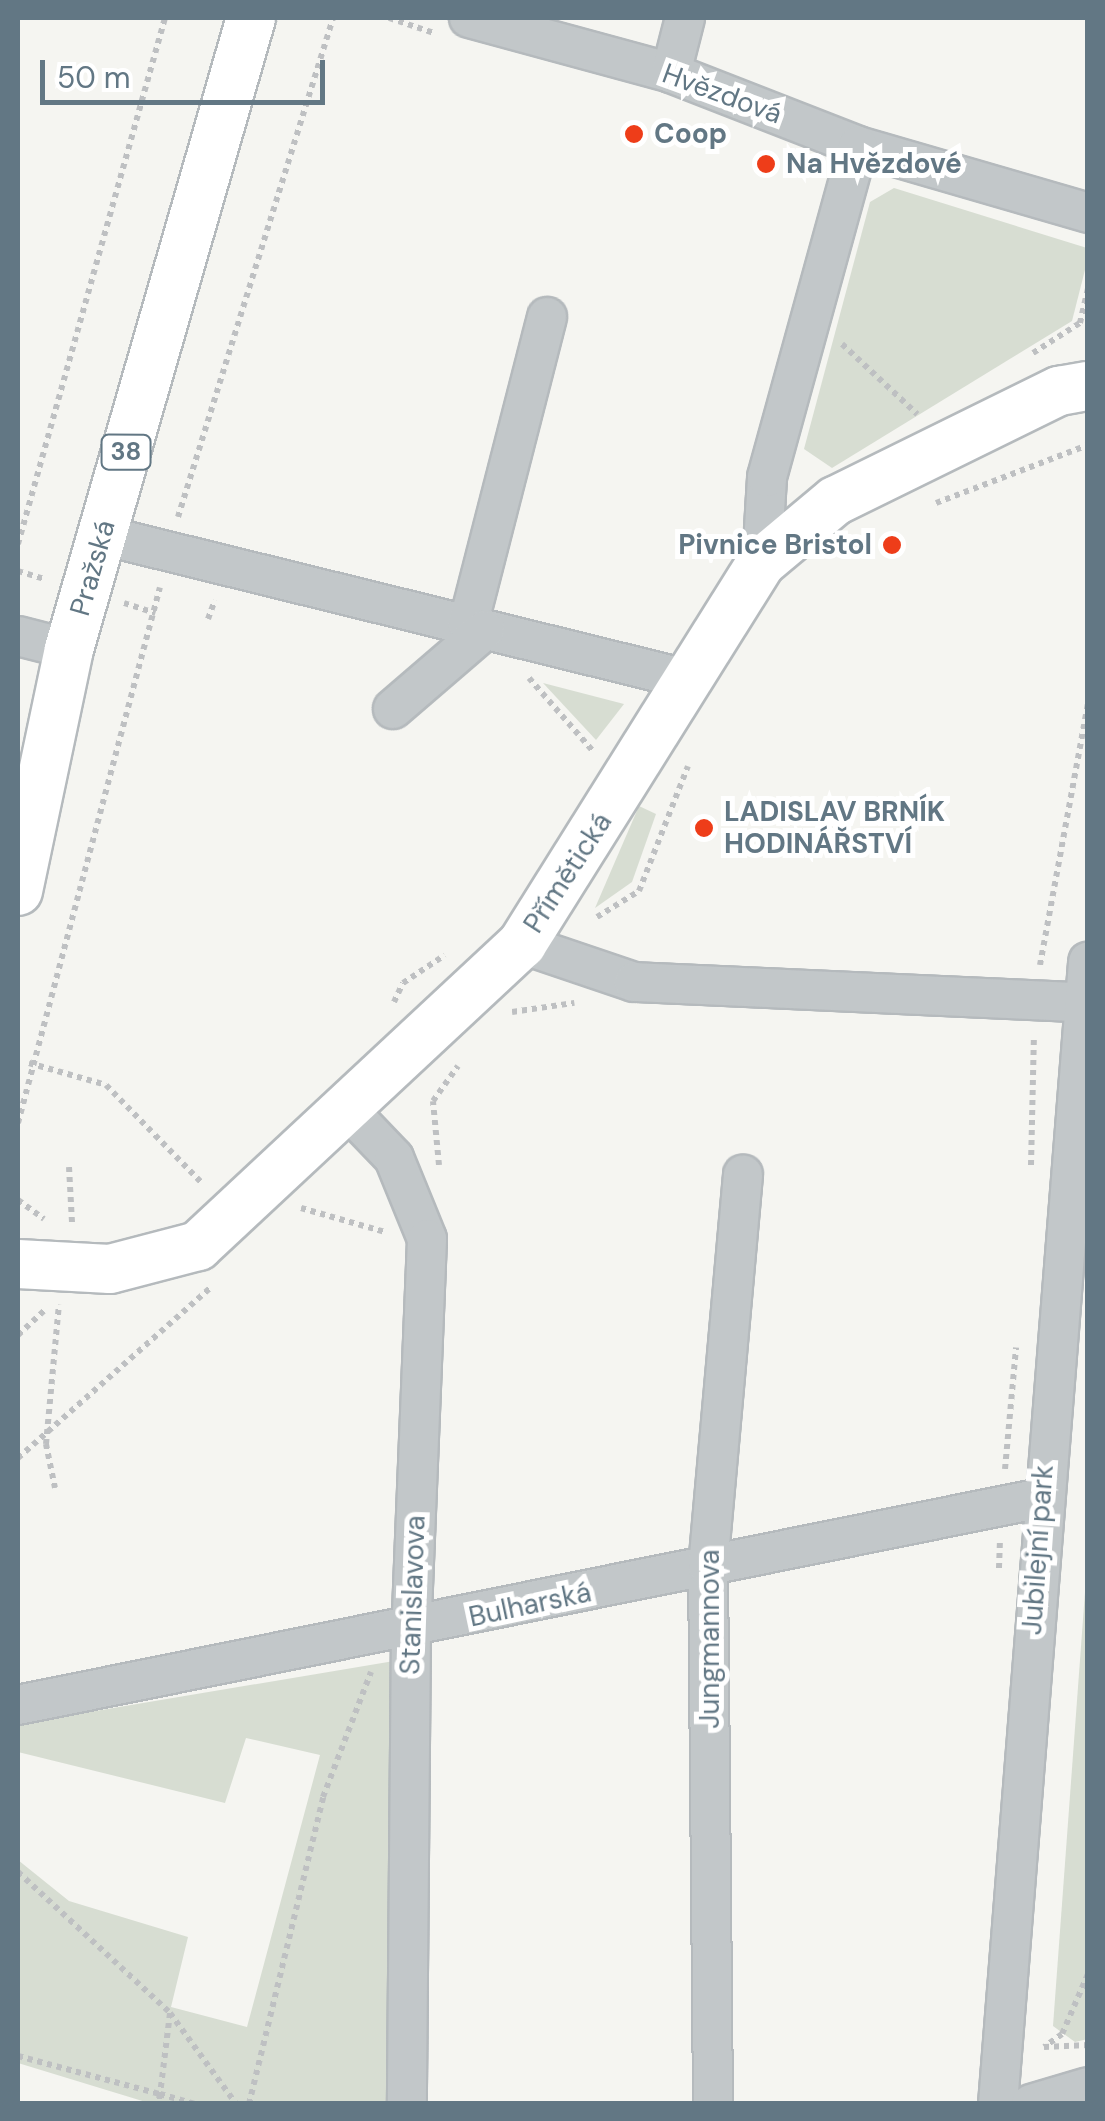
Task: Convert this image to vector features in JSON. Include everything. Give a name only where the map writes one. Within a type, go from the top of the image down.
[{"type":"main road","name":"Pražská","points":[[18,891],[70,649],[251,18]]},
{"type":"main road","name":"Přímětická","points":[[18,1264],[110,1269],[198,1246],[350,1111],[522,944],[682,678],[762,562],[835,501],[1078,378]]},
{"type":"street","name":"Hvězdová","points":[[469,18],[671,73],[858,146],[1088,213]]},
{"type":"street","points":[[671,73],[686,18]]},
{"type":"street","points":[[762,562],[767,476],[858,146]]},
{"type":"street","points":[[393,709],[474,633],[547,317]]},
{"type":"street","points":[[102,534],[474,633],[682,678]]},
{"type":"street","points":[[18,636],[70,649]]},
{"type":"street","points":[[522,944],[634,982],[1084,1003]]},
{"type":"street","name":"Jubilejní park","points":[[998,2104],[1041,1498],[1088,962]]},
{"type":"street","name":"Stanislavova","points":[[350,1111],[394,1158],[427,1240],[411,1630],[408,2104]]},
{"type":"street","name":"Jungmannova","points":[[713,2104],[708,1567],[743,1175]]},
{"type":"street","name":"Bulharská","points":[[18,1706],[411,1630],[1041,1498]]},
{"type":"street","points":[[1032,2104],[1088,2088]]},
{"type":"path","points":[[18,544],[165,18]]},
{"type":"path","points":[[810,325],[924,420]]},
{"type":"path","points":[[926,506],[1088,445]]},
{"type":"path","points":[[474,633],[508,655],[598,757],[589,772]]},
{"type":"path","points":[[1036,1001],[1088,703]]},
{"type":"path","points":[[597,917],[638,891],[691,759]]},
{"type":"path","points":[[385,1018],[404,983],[430,960],[464,950]]},
{"type":"path","points":[[498,1023],[510,1012],[580,1002]]},
{"type":"path","points":[[440,1171],[433,1101],[462,1061]]},
{"type":"path","points":[[29,1063],[106,1085],[202,1183]]},
{"type":"path","points":[[68,1167],[68,1223],[85,1224]]},
{"type":"path","points":[[195,1203],[224,1178]]},
{"type":"path","points":[[285,1221],[300,1208]]},
{"type":"path","points":[[18,1458],[228,1272]]},
{"type":"path","points":[[55,1488],[48,1431],[59,1299]]},
{"type":"path","points":[[249,2104],[323,1797],[374,1665],[411,1630]]},
{"type":"path","points":[[18,1872],[170,2013],[236,2104]]},
{"type":"path","points":[[1088,1974],[1062,2034],[1044,2047],[1088,2045]]},
{"type":"path","points":[[158,2104],[170,2013]]},
{"type":"path","points":[[18,2056],[195,2104]]},
{"type":"shaded area","points":[[894,188],[1087,248],[1087,262],[1072,321],[832,468],[804,449],[870,202]]},
{"type":"shaded area","points":[[543,683],[624,704],[596,740]]},
{"type":"shaded area","points":[[639,806],[656,814],[632,882],[595,908]]},
{"type":"shaded area","points":[[1087,1565],[1088,2039],[1075,2042],[1053,2026]]},
{"type":"shaded area","points":[[394,1661],[390,2103],[149,2103],[18,2063],[18,1860],[69,1901],[188,1937],[171,2007],[247,2027],[320,1755],[246,1738],[225,1803],[18,1752],[18,1724]]},
{"type":"place","name":"Coop","points":[[634,134]]},
{"type":"place","name":"Na Hvězdové","points":[[766,164]]},
{"type":"place","name":"Pivnice Bristol","points":[[892,545]]},
{"type":"place","name":"LADISLAV BRNÍK HODINÁŘSTVÍ","points":[[704,828]]}]
